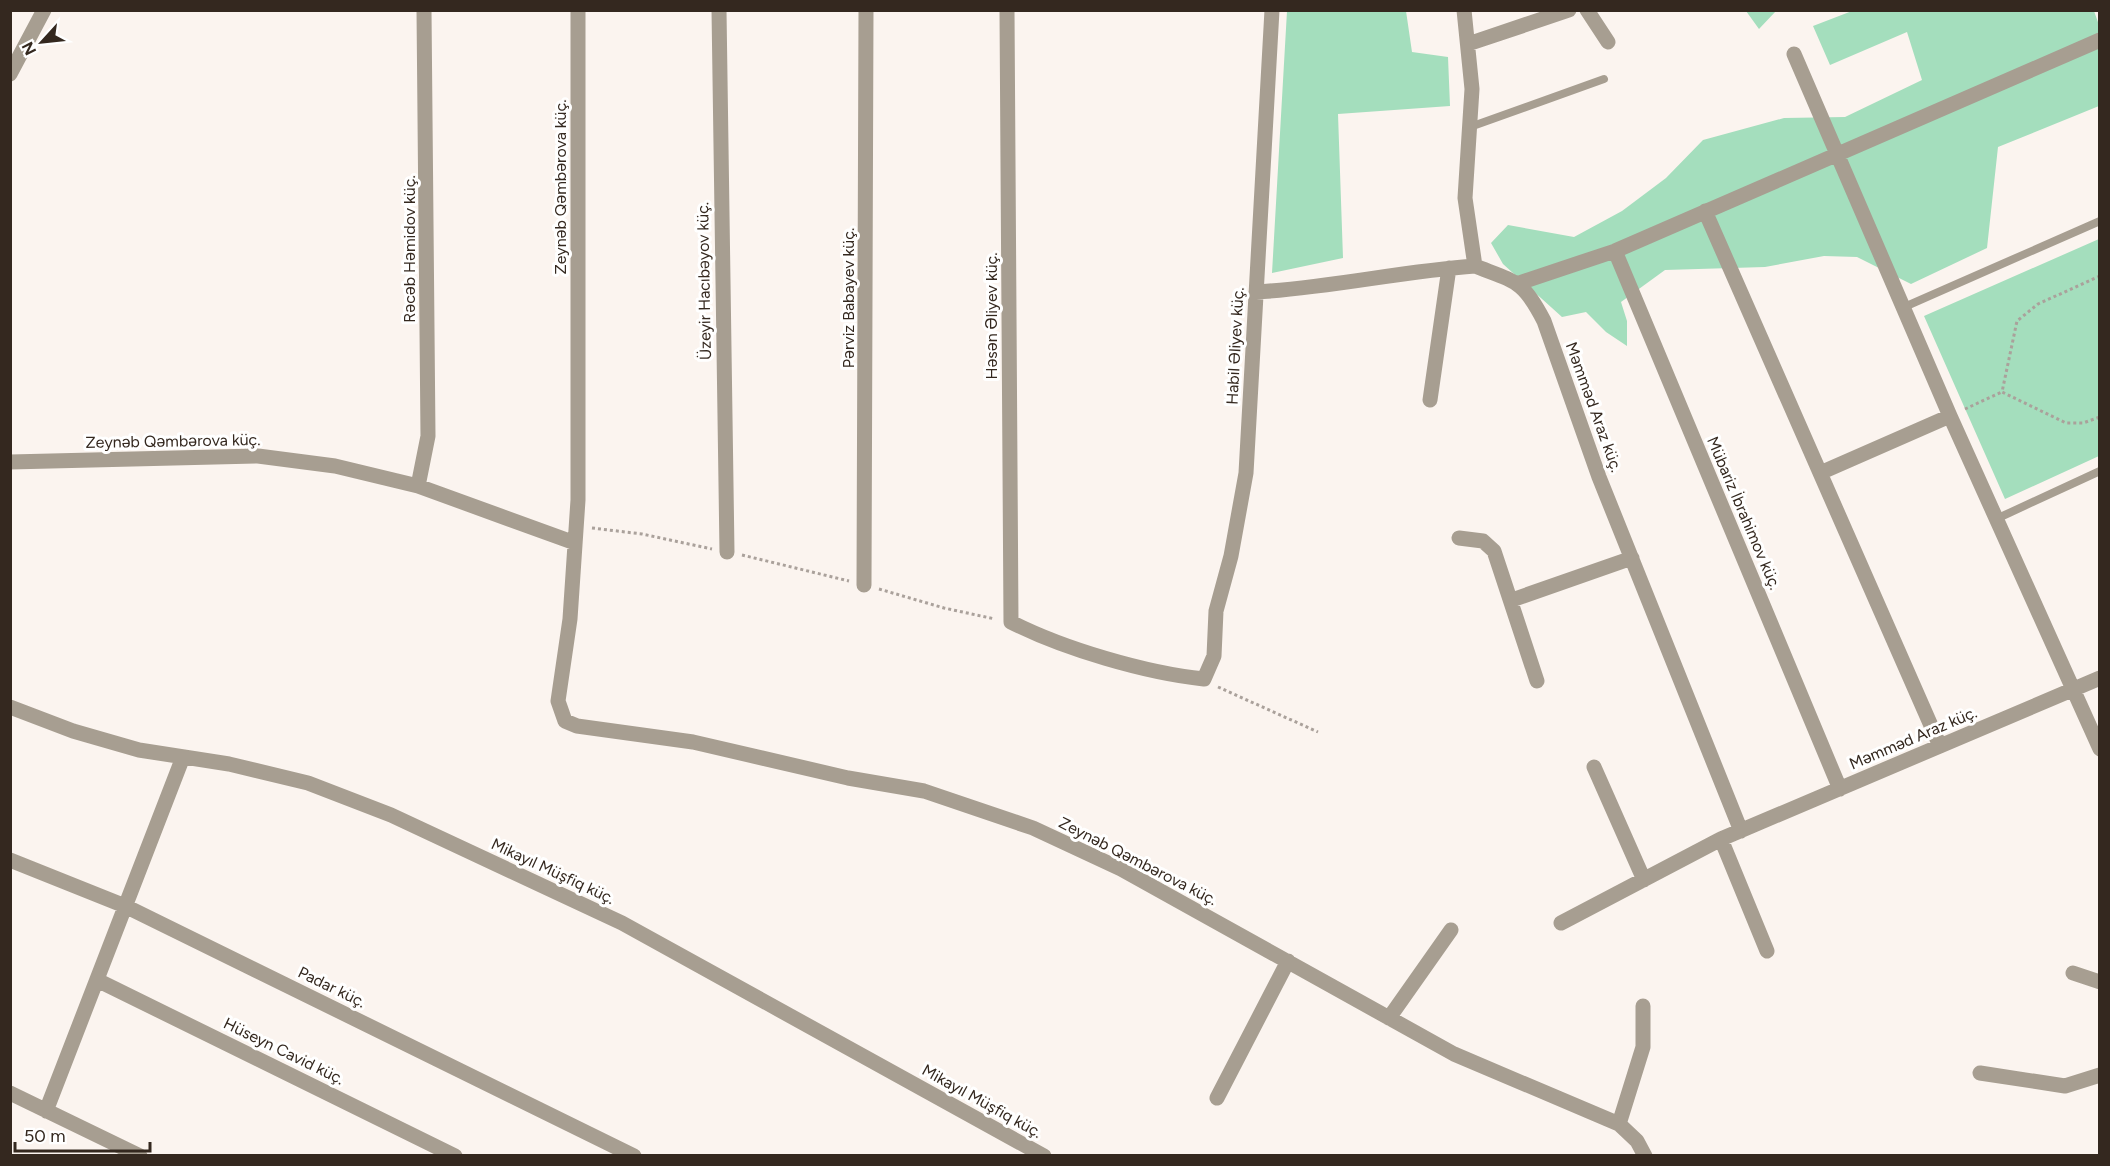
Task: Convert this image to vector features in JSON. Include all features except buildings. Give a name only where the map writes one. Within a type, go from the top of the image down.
[{"type":"street","points":[[10,74],[44,10]]},
{"type":"street","name":"Rəcəb Həmidov küç.","points":[[417,486],[428,436],[424,10]]},
{"type":"street","name":"Zeynəb Qəmbərova küç.","points":[[578,10],[576,526],[570,619],[558,701],[565,721],[577,726],[693,742],[956,801],[1033,828],[1121,869],[1454,1054],[1620,1124],[1637,1141],[1645,1155]]},
{"type":"street","name":"Üzeyir Hacıbəyov küç.","points":[[719,10],[727,552]]},
{"type":"street","name":"Pərviz Babayev küç.","points":[[864,585],[866,10]]},
{"type":"street","name":"Həsən Əliyev küç.","points":[[1007,10],[1011,622]]},
{"type":"street","name":"Habil Əliyev küç.","points":[[1204,679],[1214,656],[1216,611],[1231,556],[1246,473],[1272,10]]},
{"type":"street","points":[[1464,10],[1472,89],[1465,198],[1475,266]]},
{"type":"street","points":[[1467,44],[1569,10]]},
{"type":"street","points":[[1587,10],[1608,42]]},
{"type":"street","points":[[1256,292],[1296,290],[1371,277],[1475,266],[1519,283],[1615,251],[2100,40]]},
{"type":"street","points":[[1794,54],[1902,308],[2100,749]]},
{"type":"street","points":[[1706,212],[1940,747]]},
{"type":"street","name":"Mübariz İbrahimov küç.","points":[[1615,251],[1840,789]]},
{"type":"street","points":[[1430,400],[1449,268]]},
{"type":"street","name":"Məmməd Araz küç.","points":[[1519,283],[1534,301],[1544,321],[1599,477],[1741,831]]},
{"type":"street","points":[[1820,473],[1950,416]]},
{"type":"street","name":"Zeynəb Qəmbərova küç.","points":[[10,462],[258,456],[335,466],[417,486],[575,543]]},
{"type":"street","points":[[1460,538],[1483,541],[1494,551],[1537,681]]},
{"type":"street","points":[[1512,600],[1632,558]]},
{"type":"street","points":[[1011,622],[1035,634],[1164,675],[1204,679]]},
{"type":"street","name":"Məmməd Araz küç.","points":[[1561,922],[1721,839],[2100,678]]},
{"type":"street","name":"Mikayıl Müşfiq küç.","points":[[10,707],[73,731],[117,743],[229,764],[308,783],[391,815],[622,923],[1044,1155]]},
{"type":"street","points":[[46,1111],[183,757]]},
{"type":"street","points":[[1594,767],[1644,880]]},
{"type":"street","points":[[1721,839],[1767,951]]},
{"type":"street","name":"Padar küç.","points":[[10,860],[125,906],[634,1155]]},
{"type":"street","points":[[1389,1018],[1451,930]]},
{"type":"street","points":[[1217,1098],[1288,961]]},
{"type":"street","points":[[2073,973],[2100,982]]},
{"type":"street","name":"Hüseyn Cavid küç.","points":[[97,980],[455,1155]]},
{"type":"street","points":[[1620,1124],[1643,1047],[1643,1006]]},
{"type":"street","points":[[1980,1073],[2065,1086],[2100,1075]]},
{"type":"street","points":[[10,1093],[140,1155]]},
{"type":"lane","points":[[1470,127],[1604,79]]},
{"type":"lane","points":[[1902,308],[2100,221]]},
{"type":"lane","points":[[1996,519],[2100,471]]},
{"type":"path","points":[[2002,392],[2016,321],[2038,304],[2100,276]]},
{"type":"path","points":[[1950,416],[2002,392]]},
{"type":"path","points":[[2002,392],[2066,423],[2083,423],[2100,417]]},
{"type":"path","points":[[576,526],[642,534],[727,552],[864,585],[944,608],[1011,622]]},
{"type":"path","points":[[1204,679],[1230,694],[1318,732]]},
{"type":"green space","points":[[1287,11],[1406,11],[1412,52],[1448,57],[1450,106],[1338,114],[1343,258],[1272,273]]},
{"type":"green space","points":[[1746,11],[1776,11],[1759,29]]},
{"type":"green space","points":[[1852,11],[2094,11],[2099,25],[2099,106],[1998,147],[1987,248],[1911,284],[1857,257],[1824,256],[1765,267],[1665,270],[1621,302],[1627,321],[1627,346],[1606,332],[1586,312],[1562,317],[1503,264],[1491,243],[1508,225],[1574,237],[1622,211],[1666,178],[1703,140],[1784,118],[1845,117],[1922,80],[1907,32],[1830,65],[1813,26]]},
{"type":"green space","points":[[2099,239],[2099,456],[2005,499],[1924,316]]}]
